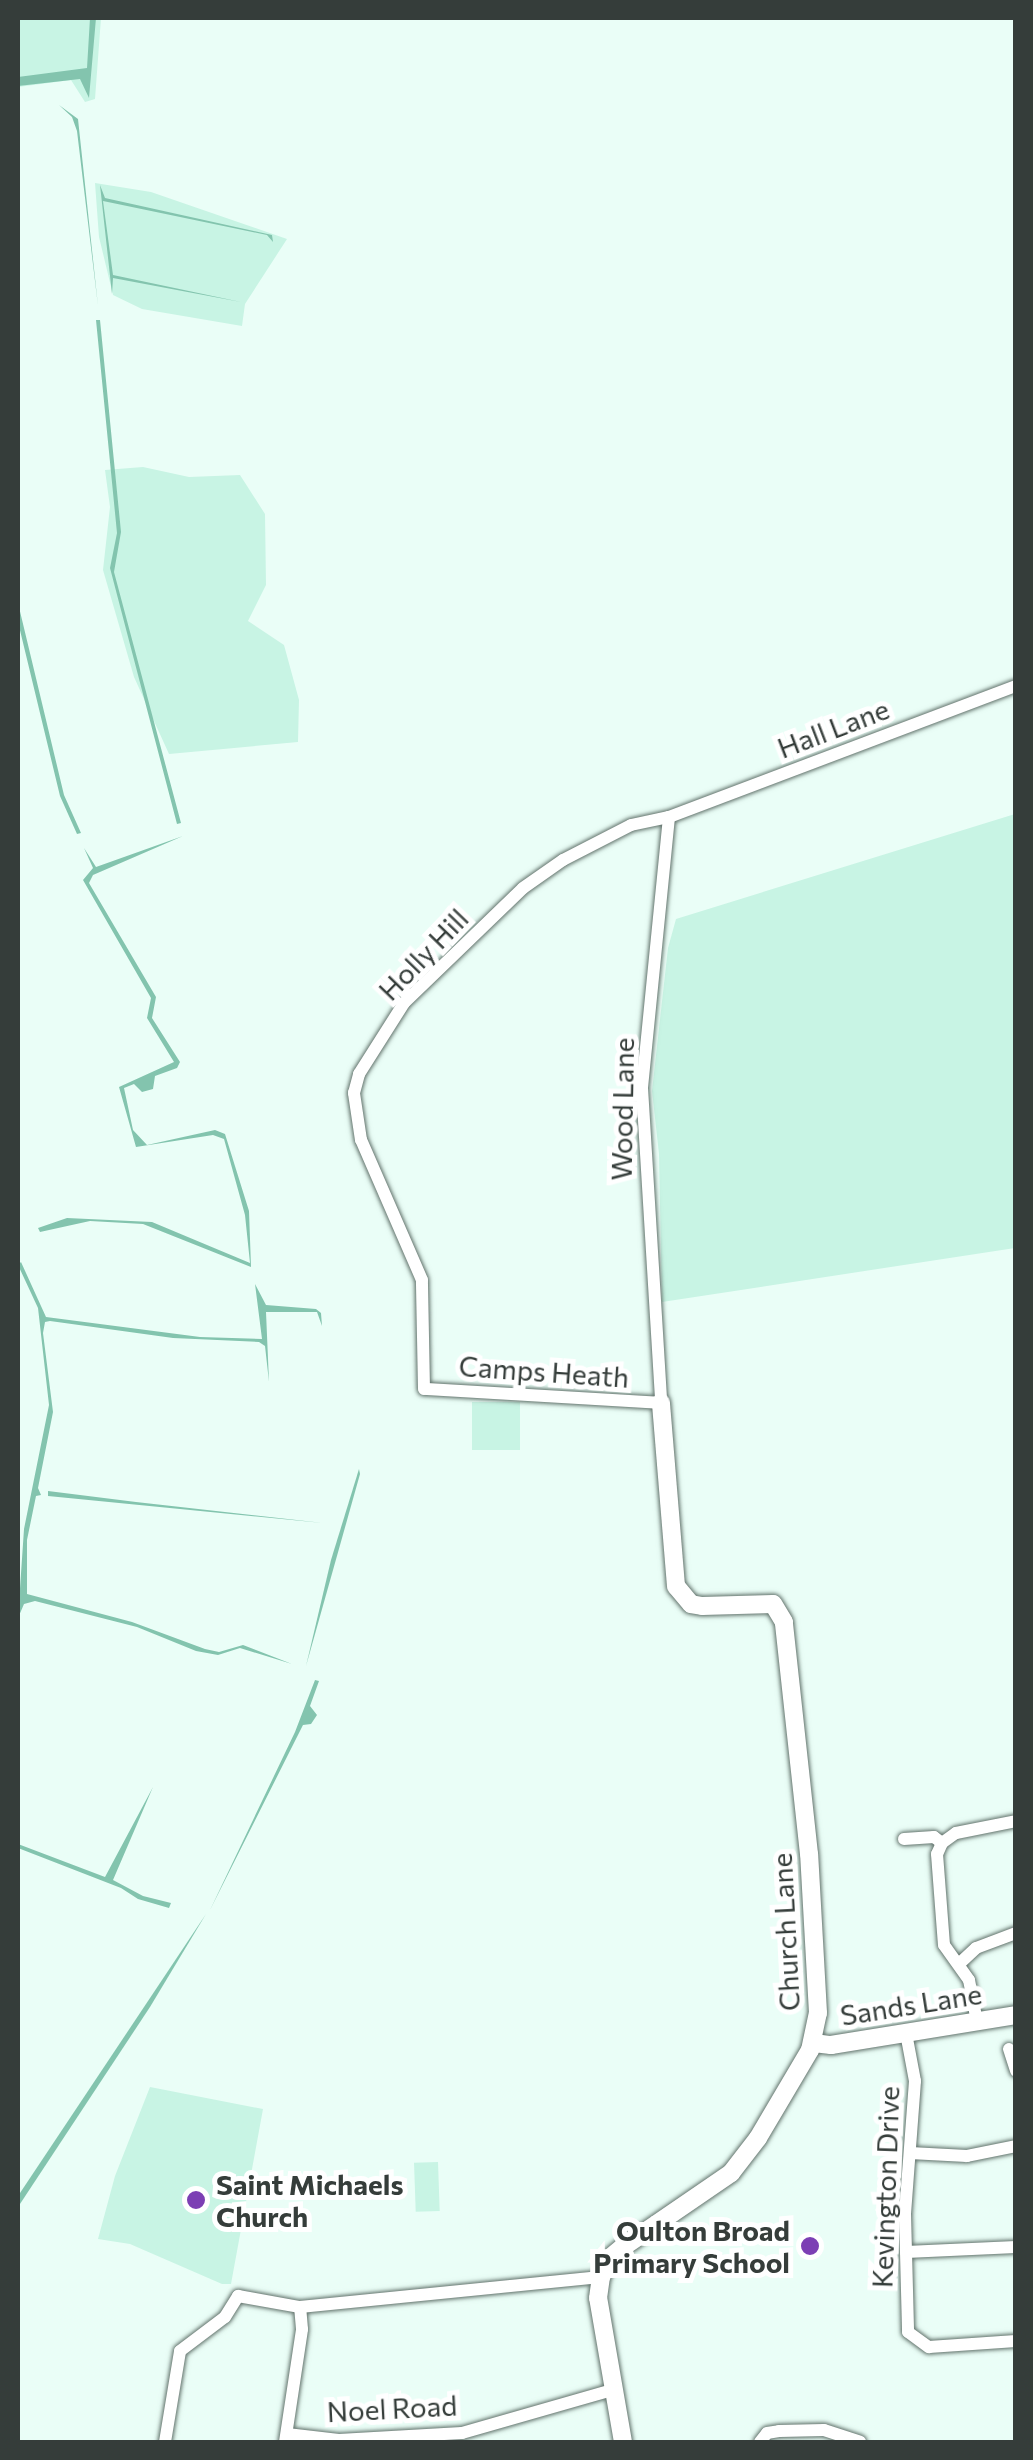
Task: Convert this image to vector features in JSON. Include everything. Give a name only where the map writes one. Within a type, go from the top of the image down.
[{"type":"street","name":"Hall Lane","points":[[669,817],[1016,686]]},
{"type":"street","name":"Holly Hill","points":[[424,1389],[422,1280],[361,1140],[354,1093],[359,1074],[404,1003],[523,888],[563,860],[631,826],[669,817]]},
{"type":"street","name":"Wood Lane","points":[[661,1403],[642,1088],[669,817]]},
{"type":"street","name":"Camps Heath","points":[[424,1389],[661,1403]]},
{"type":"street","name":"Church Lane","points":[[601,2277],[623,2246],[731,2173],[758,2138],[814,2042],[818,2014],[809,1854],[784,1622],[773,1604],[702,1606],[682,1597],[676,1586],[661,1403]]},
{"type":"street","points":[[977,2022],[960,1963],[944,1945],[937,1854],[942,1842],[956,1833],[1016,1821]]},
{"type":"street","points":[[904,1840],[934,1837],[942,1842]]},
{"type":"street","points":[[960,1963],[976,1948],[1016,1933]]},
{"type":"street","name":"Sands Lane","points":[[814,2042],[831,2045],[1016,2015]]},
{"type":"street","name":"Kevington Drive","points":[[906,2033],[916,2082],[906,2252],[905,2319],[912,2348],[1016,2341]]},
{"type":"street","points":[[1009,2049],[1016,2071]]},
{"type":"street","points":[[910,2153],[966,2156],[1016,2146]]},
{"type":"street","points":[[906,2252],[1016,2246]]},
{"type":"street","points":[[165,2442],[180,2351],[224,2317],[238,2296],[300,2307],[601,2277],[598,2298],[622,2442]]},
{"type":"street","points":[[286,2438],[302,2330],[300,2307]]},
{"type":"street","name":"Noel Road","points":[[286,2438],[463,2438],[615,2389]]},
{"type":"street","points":[[760,2442],[767,2433],[779,2430],[824,2430],[860,2442]]},
{"type":"shaded area","points":[[18,18],[101,18],[95,99],[85,102],[71,80],[18,87]]},
{"type":"shaded area","points":[[90,18],[96,18],[89,98],[80,79],[18,86],[18,77],[87,68]]},
{"type":"shaded area","points":[[59,105],[78,119],[98,306],[77,131],[72,117]]},
{"type":"shaded area","points":[[95,183],[151,192],[287,239],[245,304],[242,326],[142,309],[113,295],[99,237]]},
{"type":"shaded area","points":[[100,185],[105,198],[272,235],[273,242],[267,235],[103,201],[113,275],[241,302],[113,278],[112,294]]},
{"type":"shaded area","points":[[96,320],[100,320],[121,532],[114,572],[181,823],[177,824],[110,568],[117,533]]},
{"type":"shaded area","points":[[143,467],[189,477],[240,475],[265,514],[266,585],[248,621],[284,645],[299,700],[298,742],[169,754],[134,677],[103,570],[110,507],[105,470]]},
{"type":"shaded area","points":[[18,603],[64,795],[81,833],[77,834],[60,796],[18,622]]},
{"type":"shaded area","points":[[1015,814],[1015,1248],[662,1302],[659,1154],[652,1091],[668,948],[676,919]]},
{"type":"shaded area","points":[[183,836],[93,875],[89,883],[156,997],[152,1018],[180,1062],[177,1068],[155,1076],[153,1089],[142,1092],[134,1084],[124,1088],[133,1130],[147,1145],[215,1130],[225,1134],[249,1211],[251,1267],[143,1224],[90,1221],[40,1232],[38,1228],[67,1218],[152,1222],[250,1263],[245,1215],[224,1139],[213,1135],[136,1147],[119,1087],[174,1062],[147,1018],[151,998],[83,880],[93,868],[84,848],[96,867]]},
{"type":"shaded area","points":[[21,1262],[46,1317],[200,1337],[262,1339],[255,1284],[266,1305],[316,1309],[321,1313],[322,1326],[317,1312],[266,1312],[269,1382],[265,1346],[259,1342],[173,1338],[50,1321],[45,1322],[43,1333],[53,1412],[38,1488],[41,1495],[36,1496],[27,1540],[27,1594],[132,1622],[205,1649],[219,1652],[243,1645],[292,1664],[240,1648],[218,1655],[196,1651],[137,1627],[35,1601],[24,1604],[18,1618],[24,1529],[49,1405],[38,1308],[18,1265]]},
{"type":"shaded area","points":[[472,1402],[520,1402],[520,1450],[472,1450]]},
{"type":"shaded area","points":[[359,1469],[360,1474],[306,1666],[331,1560]]},
{"type":"shaded area","points":[[48,1491],[136,1502],[323,1523],[48,1496]]},
{"type":"shaded area","points":[[315,1680],[319,1681],[310,1706],[317,1715],[311,1724],[303,1725],[210,1910],[295,1732]]},
{"type":"shaded area","points":[[153,1787],[113,1880],[143,1896],[171,1903],[169,1908],[138,1899],[121,1888],[18,1848],[18,1844],[105,1877]]},
{"type":"shaded area","points":[[206,1914],[150,2007],[18,2207],[18,2196]]},
{"type":"shaded area","points":[[150,2087],[263,2109],[231,2284],[222,2284],[130,2244],[98,2239],[115,2176]]},
{"type":"shaded area","points":[[438,2162],[440,2211],[416,2212],[414,2163]]},
{"type":"place","name":"Saint Michaels Church","points":[[196,2200]]},
{"type":"place","name":"Oulton Broad Primary School","points":[[810,2246]]}]
